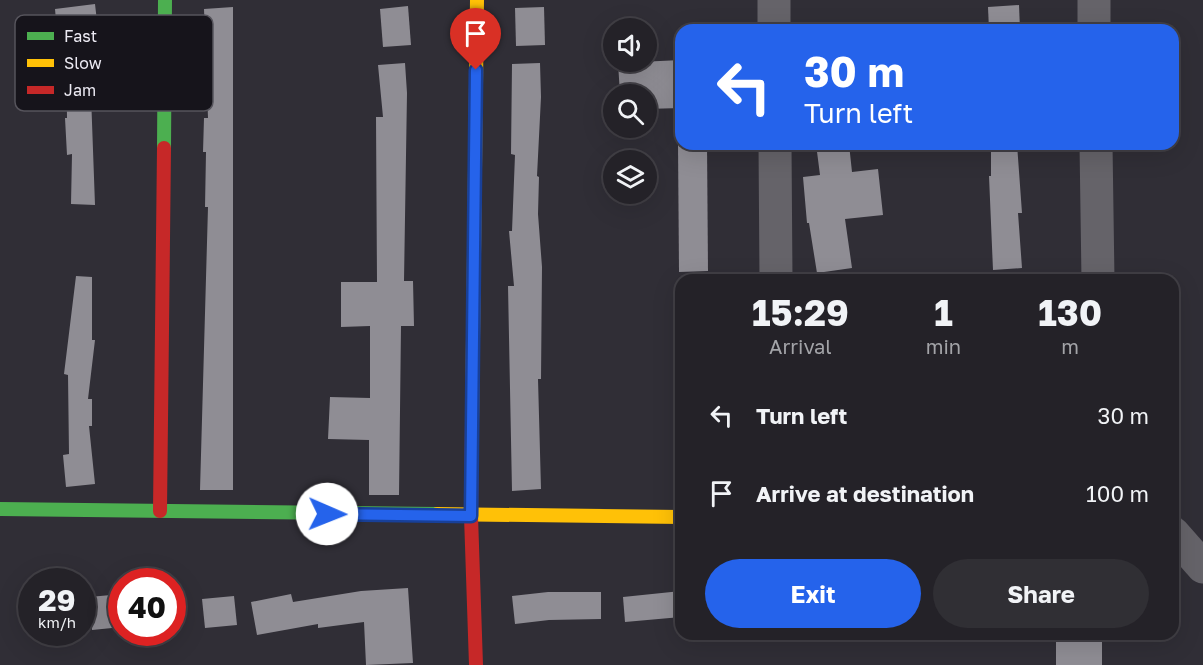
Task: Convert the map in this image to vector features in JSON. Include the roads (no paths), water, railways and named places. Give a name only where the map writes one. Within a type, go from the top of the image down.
[{"type":"street","points":[[165,0],[165,15]]},
{"type":"street","points":[[476,665],[471,516],[477,0]]},
{"type":"street","points":[[774,0],[774,24]]},
{"type":"street","points":[[1094,0],[1094,24]]},
{"type":"street","points":[[160,511],[164,111]]},
{"type":"street","points":[[775,150],[776,274]]},
{"type":"street","points":[[1096,150],[1098,274]]},
{"type":"street","points":[[0,509],[675,517]]},
{"type":"street","points":[[1179,540],[1203,567]]}]
